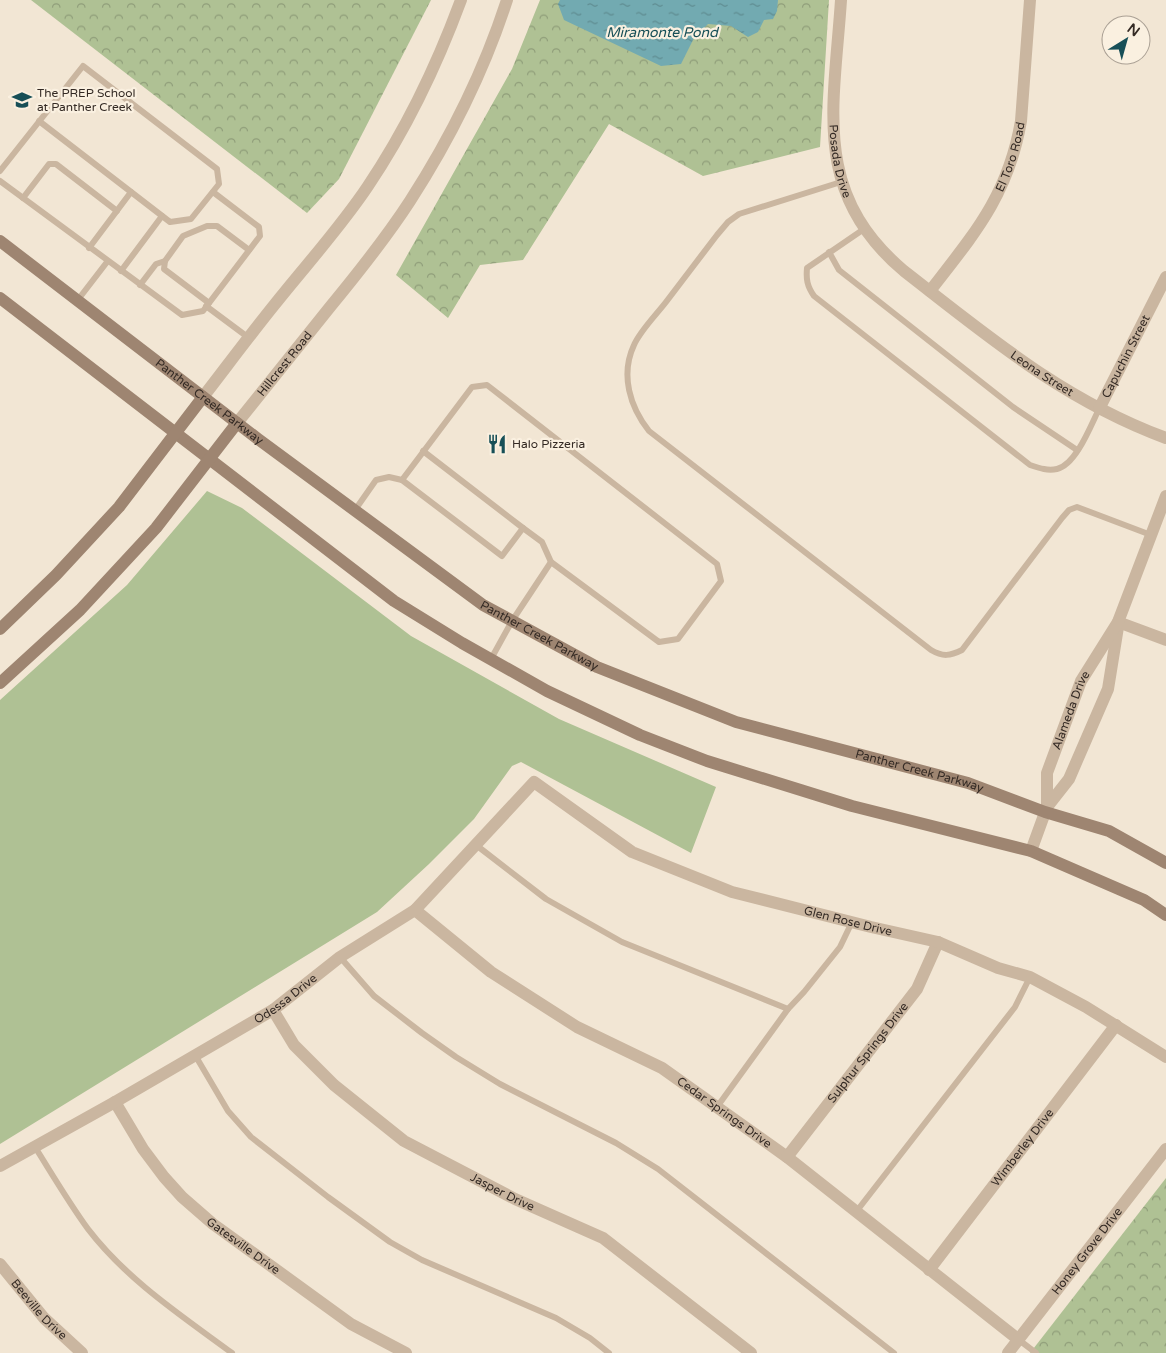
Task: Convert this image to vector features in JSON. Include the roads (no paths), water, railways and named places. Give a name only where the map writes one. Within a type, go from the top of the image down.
[{"type":"main road","name":"Panther Creek Parkway","points":[[0,242],[354,510],[482,605],[512,622],[597,667],[736,722],[968,783],[1109,831],[1166,863]]},
{"type":"main road","points":[[0,298],[394,601],[546,691],[640,735],[707,760],[852,806],[1031,851],[1144,900],[1166,915]]},
{"type":"main road","points":[[0,629],[56,575],[119,508],[203,397]]},
{"type":"main road","name":"Hillcrest Road","points":[[0,683],[80,610],[156,528],[237,423]]},
{"type":"street","points":[[203,397],[348,214],[383,163],[425,86],[462,0]]},
{"type":"street","name":"Hillcrest Road","points":[[237,423],[368,260],[414,194],[463,109],[507,0]]},
{"type":"street","name":"Posada Drive","points":[[841,0],[833,131],[835,155],[841,182],[852,209],[864,228],[891,261],[930,291]]},
{"type":"street","name":"El Toro Road","points":[[930,291],[983,221],[997,198],[1008,173],[1021,121],[1030,0]]},
{"type":"street","name":"Capuchin Street","points":[[1099,409],[1166,277]]},
{"type":"street","name":"Leona Street","points":[[930,291],[1027,366],[1050,381],[1099,409],[1166,438]]},
{"type":"street","name":"Alameda Drive","points":[[1046,809],[1046,773],[1081,681],[1118,622],[1166,496]]},
{"type":"street","points":[[1118,622],[1166,640]]},
{"type":"street","name":"Alameda Drive","points":[[1031,851],[1046,809],[1069,779],[1108,689],[1118,622]]},
{"type":"street","name":"Odessa Drive","points":[[0,1166],[273,1010],[340,957],[416,910],[534,782]]},
{"type":"street","name":"Glen Rose Drive","points":[[534,782],[632,852],[732,892],[938,942],[998,968],[1030,977],[1086,1007],[1166,1057]]},
{"type":"street","name":"Cedar Springs Drive","points":[[416,910],[491,972],[578,1027],[662,1068],[788,1157],[1019,1340]]},
{"type":"street","name":"Sulphur Springs Drive","points":[[788,1157],[917,989],[938,942]]},
{"type":"street","name":"Jasper Drive","points":[[273,1010],[294,1045],[334,1085],[404,1141],[515,1199],[604,1238],[750,1353]]},
{"type":"street","name":"Wimberley Drive","points":[[929,1270],[1116,1025]]},
{"type":"street","name":"Gatesville Drive","points":[[115,1102],[143,1149],[164,1178],[182,1197],[213,1224],[351,1324],[404,1353]]},
{"type":"street","name":"Honey Grove Drive","points":[[1008,1353],[1166,1149]]},
{"type":"street","name":"Beeville Drive","points":[[0,1264],[44,1318],[82,1353]]},
{"type":"lane","points":[[0,172],[83,66],[217,169],[219,184],[191,220],[170,222],[40,121]]},
{"type":"lane","points":[[22,198],[49,164],[56,164],[117,211]]},
{"type":"lane","points":[[0,181],[107,262],[182,315],[202,311],[208,305],[260,236],[259,227],[213,192]]},
{"type":"lane","points":[[841,182],[739,214],[728,222],[717,235],[634,344],[628,367],[627,384],[631,400],[639,418],[649,432],[931,650],[940,655],[950,655],[962,650],[1070,510],[1077,507],[1152,535]]},
{"type":"lane","points":[[89,248],[132,192]]},
{"type":"lane","points":[[121,271],[162,216]]},
{"type":"lane","points":[[248,338],[164,269],[165,261],[183,236],[207,226],[217,226],[249,250]]},
{"type":"lane","points":[[864,228],[808,268],[808,287],[814,296],[1030,465],[1043,470],[1056,470],[1069,463],[1099,409]]},
{"type":"lane","points":[[829,252],[839,270],[1013,407],[1077,450]]},
{"type":"lane","points":[[140,285],[156,264],[165,261]]},
{"type":"lane","points":[[78,301],[107,262]]},
{"type":"lane","points":[[402,480],[423,451],[472,387],[487,386],[716,564],[721,581],[678,639],[659,642],[551,562],[542,542],[423,451]]},
{"type":"lane","points":[[354,510],[376,480],[389,477],[402,480],[502,556],[523,528]]},
{"type":"lane","points":[[491,659],[512,622],[551,562]]},
{"type":"lane","points":[[476,845],[546,899],[622,942],[788,1009]]},
{"type":"lane","points":[[717,1107],[788,1009],[840,947],[852,922]]},
{"type":"lane","points":[[340,957],[374,996],[422,1033],[500,1084],[616,1143],[658,1169],[894,1353]]},
{"type":"lane","points":[[856,1212],[1015,1007],[1030,977]]},
{"type":"lane","points":[[195,1055],[228,1111],[251,1137],[390,1242],[422,1260],[556,1318],[590,1338],[609,1353]]},
{"type":"lane","points":[[34,1146],[88,1229],[110,1255],[167,1305],[232,1353]]},
{"type":"lane","points":[[1019,1340],[1036,1353]]},
{"type":"water","name":"Miramonte Pond","points":[[560,0],[778,0],[777,11],[773,19],[764,20],[758,32],[748,37],[731,26],[708,24],[694,38],[681,64],[661,66],[564,20],[558,4]]},
{"type":"place","name":"The PREP School at Panther Creek","points":[[22,100]]},
{"type":"place","name":"Halo Pizzeria","points":[[497,444]]}]
